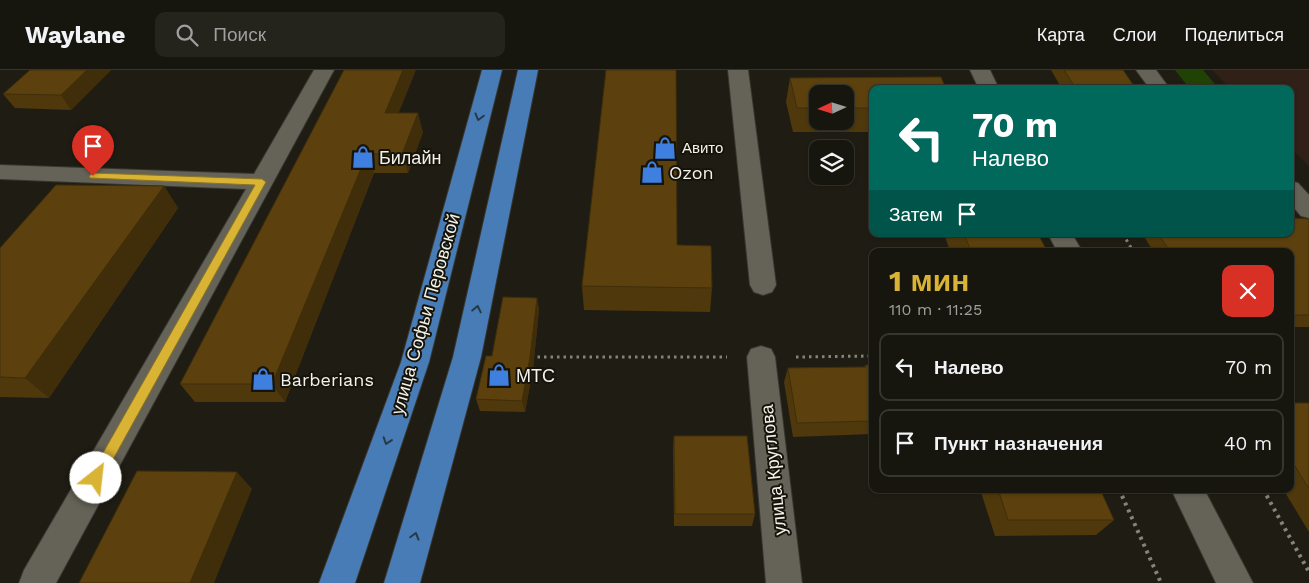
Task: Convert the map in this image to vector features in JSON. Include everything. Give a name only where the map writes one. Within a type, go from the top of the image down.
[{"type":"main road","name":"улица Софьи Перовской","points":[[337,583],[415,362],[492,70]]},
{"type":"main road","points":[[402,583],[467,357],[528,70]]},
{"type":"street","points":[[37,583],[324,70]]},
{"type":"street","points":[[738,70],[763,285]]},
{"type":"street","points":[[980,70],[987,85]]},
{"type":"street","points":[[1146,70],[1157,85]]},
{"type":"street","points":[[0,172],[262,182]]},
{"type":"street","points":[[1294,188],[1309,189]]},
{"type":"street","points":[[1294,193],[1309,210]]},
{"type":"street","name":"улица Круглова","points":[[761,357],[784,583]]},
{"type":"street","points":[[1189,493],[1235,583]]},
{"type":"path","points":[[1125,237],[1131,248]]},
{"type":"path","points":[[526,357],[869,356]]},
{"type":"path","points":[[1121,493],[1161,583]]},
{"type":"path","points":[[1265,493],[1309,572]]},
{"type":"shaded area","points":[[1212,70],[1309,70],[1309,166],[1294,151],[1294,85],[1227,85]]},
{"type":"green space","points":[[1175,70],[1203,70],[1216,85],[1187,85]]},
{"type":"building","points":[[30,70],[87,70],[61,95],[3,94]]},
{"type":"building","points":[[344,70],[403,70],[385,113],[418,113],[402,154],[367,154],[272,384],[180,384]]},
{"type":"building","points":[[606,70],[676,70],[677,245],[711,246],[712,288],[582,286]]},
{"type":"building","points":[[1064,70],[1123,70],[1133,85],[1073,85]]},
{"type":"building","points":[[941,77],[944,85],[869,85],[869,108],[854,108],[854,85],[809,85],[809,108],[797,108],[790,78]]},
{"type":"building","points":[[56,185],[164,186],[25,378],[0,377],[0,248]]},
{"type":"building","points":[[1294,218],[1309,219],[1309,315],[1294,315],[1294,248],[1168,248],[1160,237],[1294,237]]},
{"type":"building","points":[[965,237],[1040,237],[1045,248],[970,248]]},
{"type":"building","points":[[503,297],[537,298],[530,357],[522,401],[476,399],[486,356],[492,356]]},
{"type":"building","points":[[865,365],[869,365],[869,421],[797,423],[788,368],[866,367]]},
{"type":"building","points":[[1294,403],[1309,403],[1309,489],[1294,465]]},
{"type":"building","points":[[674,436],[747,436],[755,514],[675,514]]},
{"type":"building","points":[[137,471],[237,472],[190,583],[79,583]]},
{"type":"building","points":[[999,493],[1102,493],[1114,520],[1008,520]]},
{"type":"place","name":"Авито","points":[[665,148]]},
{"type":"place","name":"Билайн","points":[[363,157]]},
{"type":"place","name":"Ozon","points":[[652,172]]},
{"type":"place","name":"МТС","points":[[499,375]]},
{"type":"place","name":"Barberians","points":[[263,379]]},
{"type":"route","points":[[93,176],[262,182],[96,478]]}]
